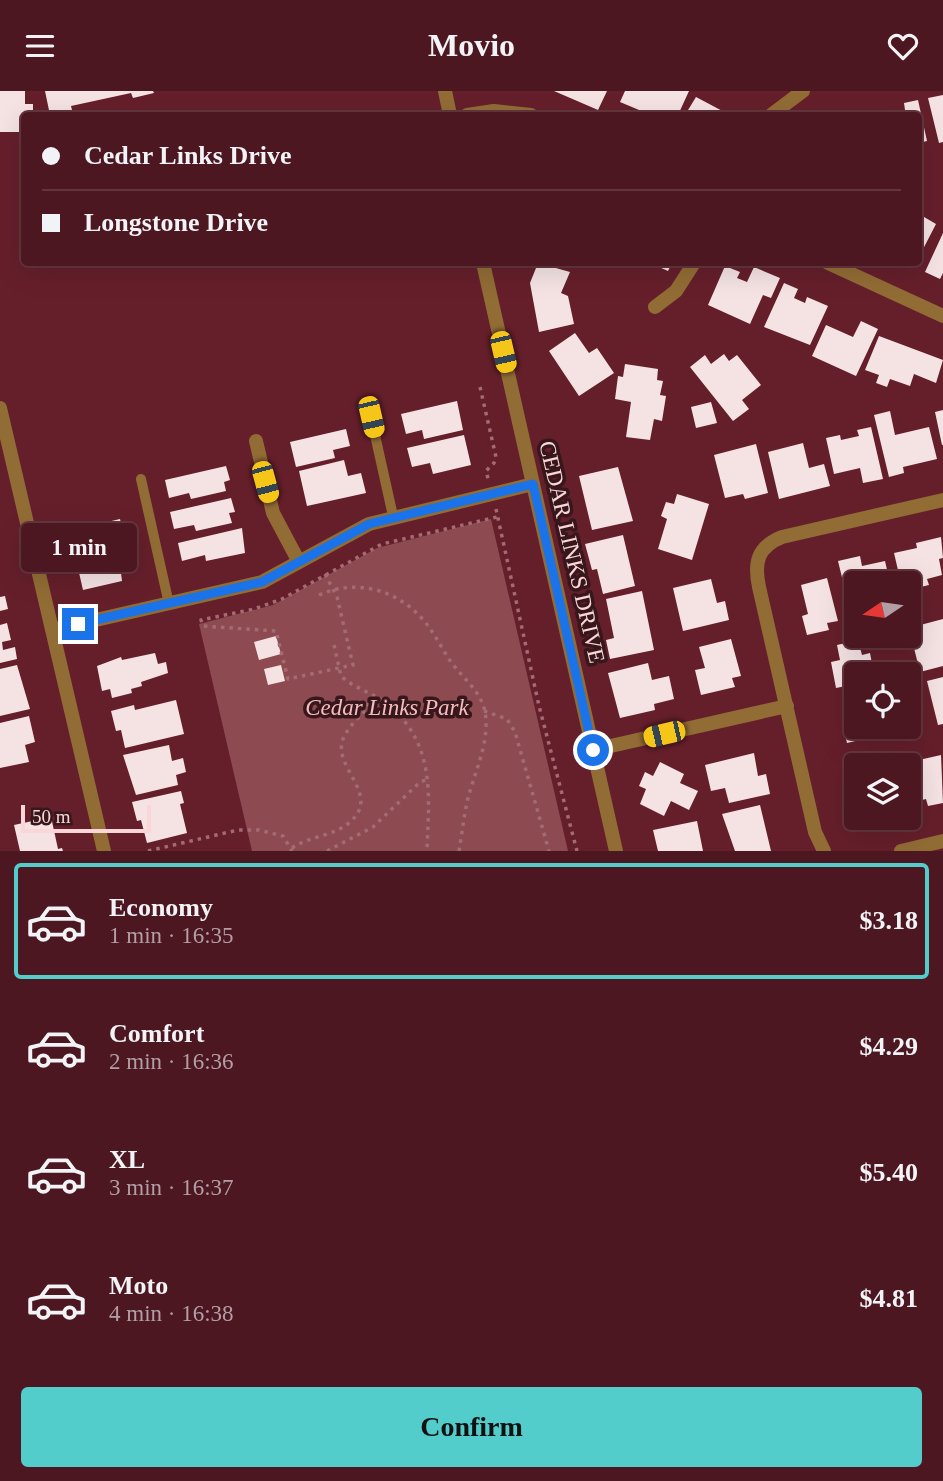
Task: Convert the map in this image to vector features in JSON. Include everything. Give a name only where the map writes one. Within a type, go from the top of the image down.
[{"type":"street","points":[[445,91],[449,112]]},
{"type":"street","points":[[775,112],[803,91]]},
{"type":"street","name":"CEDAR LINKS DRIVE","points":[[485,266],[616,851]]},
{"type":"street","points":[[655,307],[676,291],[692,266]]},
{"type":"street","points":[[835,266],[943,316]]},
{"type":"street","points":[[0,408],[7,471],[52,630],[104,851]]},
{"type":"street","points":[[256,441],[274,513],[299,562]]},
{"type":"street","points":[[52,630],[262,582],[349,534],[393,516],[533,484]]},
{"type":"street","points":[[824,851],[816,832],[756,572],[760,552],[769,542],[782,537],[943,500]]},
{"type":"street","points":[[593,750],[787,706]]},
{"type":"street","points":[[901,851],[943,841]]},
{"type":"lane","points":[[371,417],[393,516]]},
{"type":"lane","points":[[141,479],[169,604]]},
{"type":"path","points":[[481,387],[496,457],[495,463],[486,471],[540,706],[577,851]]},
{"type":"path","points":[[325,575],[333,589],[353,665],[288,680],[276,631],[203,626],[201,620],[268,604],[382,544],[497,517]]},
{"type":"path","points":[[319,595],[333,589],[363,587],[391,595],[408,605],[428,625],[451,661],[477,690],[484,711],[485,736],[468,798],[459,851]]},
{"type":"path","points":[[334,645],[339,669],[346,681],[379,698],[402,717],[422,751],[428,779],[427,851]]},
{"type":"path","points":[[148,851],[246,829],[283,836],[292,850],[301,842],[341,828],[354,818],[360,808],[360,792],[341,753],[341,745],[346,733],[379,698]]},
{"type":"path","points":[[324,706],[360,702],[371,706]]},
{"type":"path","points":[[484,711],[508,719],[515,731],[549,851]]},
{"type":"path","points":[[327,851],[373,827],[415,786],[428,779]]},
{"type":"green space","name":"Cedar Links Park","points":[[491,519],[568,851],[252,851],[199,624],[273,605],[377,548]]},
{"type":"building","points":[[0,91],[25,91],[25,104],[33,104],[33,112],[21,112],[21,132],[0,132]]},
{"type":"building","points":[[45,91],[154,93],[133,98],[131,93],[71,106],[72,112],[49,112]]},
{"type":"building","points":[[554,91],[607,91],[598,110]]},
{"type":"building","points":[[625,91],[689,91],[679,112],[644,112],[620,102]]},
{"type":"building","points":[[943,95],[943,142],[939,143],[928,98]]},
{"type":"building","points":[[696,97],[724,112],[687,112]]},
{"type":"building","points":[[918,100],[921,112],[896,112],[905,110],[904,103]]},
{"type":"building","points":[[922,118],[927,141],[922,142]]},
{"type":"building","points":[[922,216],[936,224],[922,251]]},
{"type":"building","points":[[943,233],[943,273],[940,279],[925,272]]},
{"type":"building","points":[[537,266],[549,266],[570,272],[561,293],[568,296],[574,324],[539,332],[530,283]]},
{"type":"building","points":[[657,266],[670,266],[668,271]]},
{"type":"building","points":[[725,266],[740,272],[737,278],[747,282],[754,267],[780,278],[771,298],[763,295],[750,324],[708,305]]},
{"type":"building","points":[[784,283],[798,289],[794,298],[805,303],[807,297],[828,306],[810,345],[764,327]]},
{"type":"building","points":[[861,321],[878,329],[856,376],[812,356],[826,325],[853,337]]},
{"type":"building","points":[[575,333],[589,353],[597,348],[614,373],[579,396],[549,351]]},
{"type":"building","points":[[879,336],[943,360],[936,383],[914,374],[910,386],[890,379],[887,387],[876,383],[879,375],[865,370]]},
{"type":"building","points":[[724,354],[729,361],[737,355],[761,385],[742,400],[749,409],[733,421],[690,367],[705,355],[711,364]]},
{"type":"building","points":[[625,364],[658,369],[657,380],[663,381],[660,395],[666,396],[662,421],[654,419],[650,440],[626,437],[631,402],[615,399],[618,376],[623,377]]},
{"type":"building","points":[[457,401],[463,430],[424,439],[422,430],[406,434],[401,414]]},
{"type":"building","points":[[711,402],[717,423],[696,428],[691,407]]},
{"type":"building","points":[[943,410],[943,445],[942,445],[935,412]]},
{"type":"building","points":[[890,411],[895,435],[929,427],[937,459],[903,467],[904,473],[889,477],[874,415]]},
{"type":"building","points":[[871,427],[883,479],[863,483],[860,468],[834,474],[826,438],[840,435],[841,440],[859,436],[857,430]]},
{"type":"building","points":[[346,429],[350,446],[333,450],[335,458],[296,467],[290,442]]},
{"type":"building","points":[[464,435],[471,465],[433,474],[430,463],[412,467],[407,448]]},
{"type":"building","points":[[803,443],[809,468],[824,464],[830,486],[779,499],[768,452]]},
{"type":"building","points":[[756,444],[768,493],[745,499],[743,494],[725,498],[714,455]]},
{"type":"building","points":[[344,460],[348,476],[361,473],[366,493],[307,506],[299,471]]},
{"type":"building","points":[[226,466],[230,480],[224,482],[226,491],[191,499],[189,493],[169,498],[165,480]]},
{"type":"building","points":[[618,467],[633,521],[592,530],[579,476]]},
{"type":"building","points":[[677,494],[709,504],[692,560],[658,549],[667,519],[661,516],[666,502],[674,504]]},
{"type":"building","points":[[231,498],[235,512],[229,513],[232,523],[196,531],[194,525],[174,529],[170,512]]},
{"type":"building","points":[[120,519],[124,536],[107,540],[110,549],[71,558],[64,532]]},
{"type":"building","points":[[242,528],[245,553],[206,561],[205,555],[182,561],[178,543]]},
{"type":"building","points":[[623,535],[635,586],[603,594],[597,569],[592,570],[585,544]]},
{"type":"building","points":[[941,537],[943,558],[939,559],[942,575],[927,579],[929,585],[921,587],[921,571],[898,571],[894,553],[917,548],[916,543]]},
{"type":"building","points":[[133,551],[137,569],[121,573],[122,581],[83,590],[77,564]]},
{"type":"building","points":[[860,556],[862,566],[885,561],[887,571],[844,571],[844,586],[838,561]]},
{"type":"building","points":[[827,578],[838,621],[827,623],[829,630],[807,635],[802,616],[808,614],[801,585]]},
{"type":"building","points":[[711,579],[717,603],[725,601],[729,620],[683,631],[673,588]]},
{"type":"building","points":[[642,591],[654,650],[610,659],[606,640],[614,638],[606,599]]},
{"type":"building","points":[[5,596],[8,609],[0,611],[0,597]]},
{"type":"building","points":[[943,619],[943,666],[921,672],[921,662],[918,662],[914,648],[921,648],[921,625]]},
{"type":"building","points":[[7,623],[11,640],[2,642],[3,650],[15,647],[17,659],[0,663],[0,625]]},
{"type":"building","points":[[276,636],[281,654],[259,660],[254,642]]},
{"type":"building","points":[[731,639],[741,676],[732,678],[735,687],[701,695],[695,670],[705,668],[699,647]]},
{"type":"building","points":[[844,643],[844,648],[860,648],[862,655],[870,653],[872,662],[844,662],[844,686],[836,688],[831,662],[840,660],[837,645]]},
{"type":"building","points":[[155,653],[158,664],[166,662],[168,673],[141,682],[142,686],[131,689],[132,693],[112,698],[110,689],[102,691],[97,666],[121,657],[122,660]]},
{"type":"building","points":[[648,663],[652,680],[669,676],[674,699],[654,704],[655,710],[620,718],[608,673]]},
{"type":"building","points":[[17,665],[30,709],[0,716],[0,669]]},
{"type":"building","points":[[281,665],[285,681],[268,685],[264,669]]},
{"type":"building","points":[[943,677],[943,724],[938,725],[927,681]]},
{"type":"building","points":[[176,700],[184,734],[125,748],[121,730],[116,731],[111,711],[134,705],[135,710]]},
{"type":"building","points":[[29,716],[35,742],[25,745],[29,762],[0,768],[0,723]]},
{"type":"building","points":[[846,739],[864,739],[847,743]]},
{"type":"building","points":[[169,745],[172,761],[183,758],[186,772],[176,775],[178,785],[136,795],[123,755]]},
{"type":"building","points":[[754,753],[758,776],[766,774],[770,794],[729,803],[725,788],[711,791],[705,765]]},
{"type":"building","points":[[941,755],[943,803],[928,806],[926,799],[921,800],[921,760]]},
{"type":"building","points":[[660,762],[684,774],[680,783],[698,791],[689,810],[671,801],[664,816],[640,804],[646,789],[639,786],[645,772],[653,776]]},
{"type":"building","points":[[181,791],[184,803],[180,804],[187,833],[147,843],[141,820],[137,821],[132,802]]},
{"type":"building","points":[[760,805],[771,851],[735,851],[722,814]]},
{"type":"building","points":[[51,817],[58,849],[62,848],[63,851],[20,851],[14,825]]},
{"type":"building","points":[[697,821],[703,851],[658,851],[653,830]]},
{"type":"route","points":[[78,624],[262,582],[369,524],[533,484],[593,750]]}]
